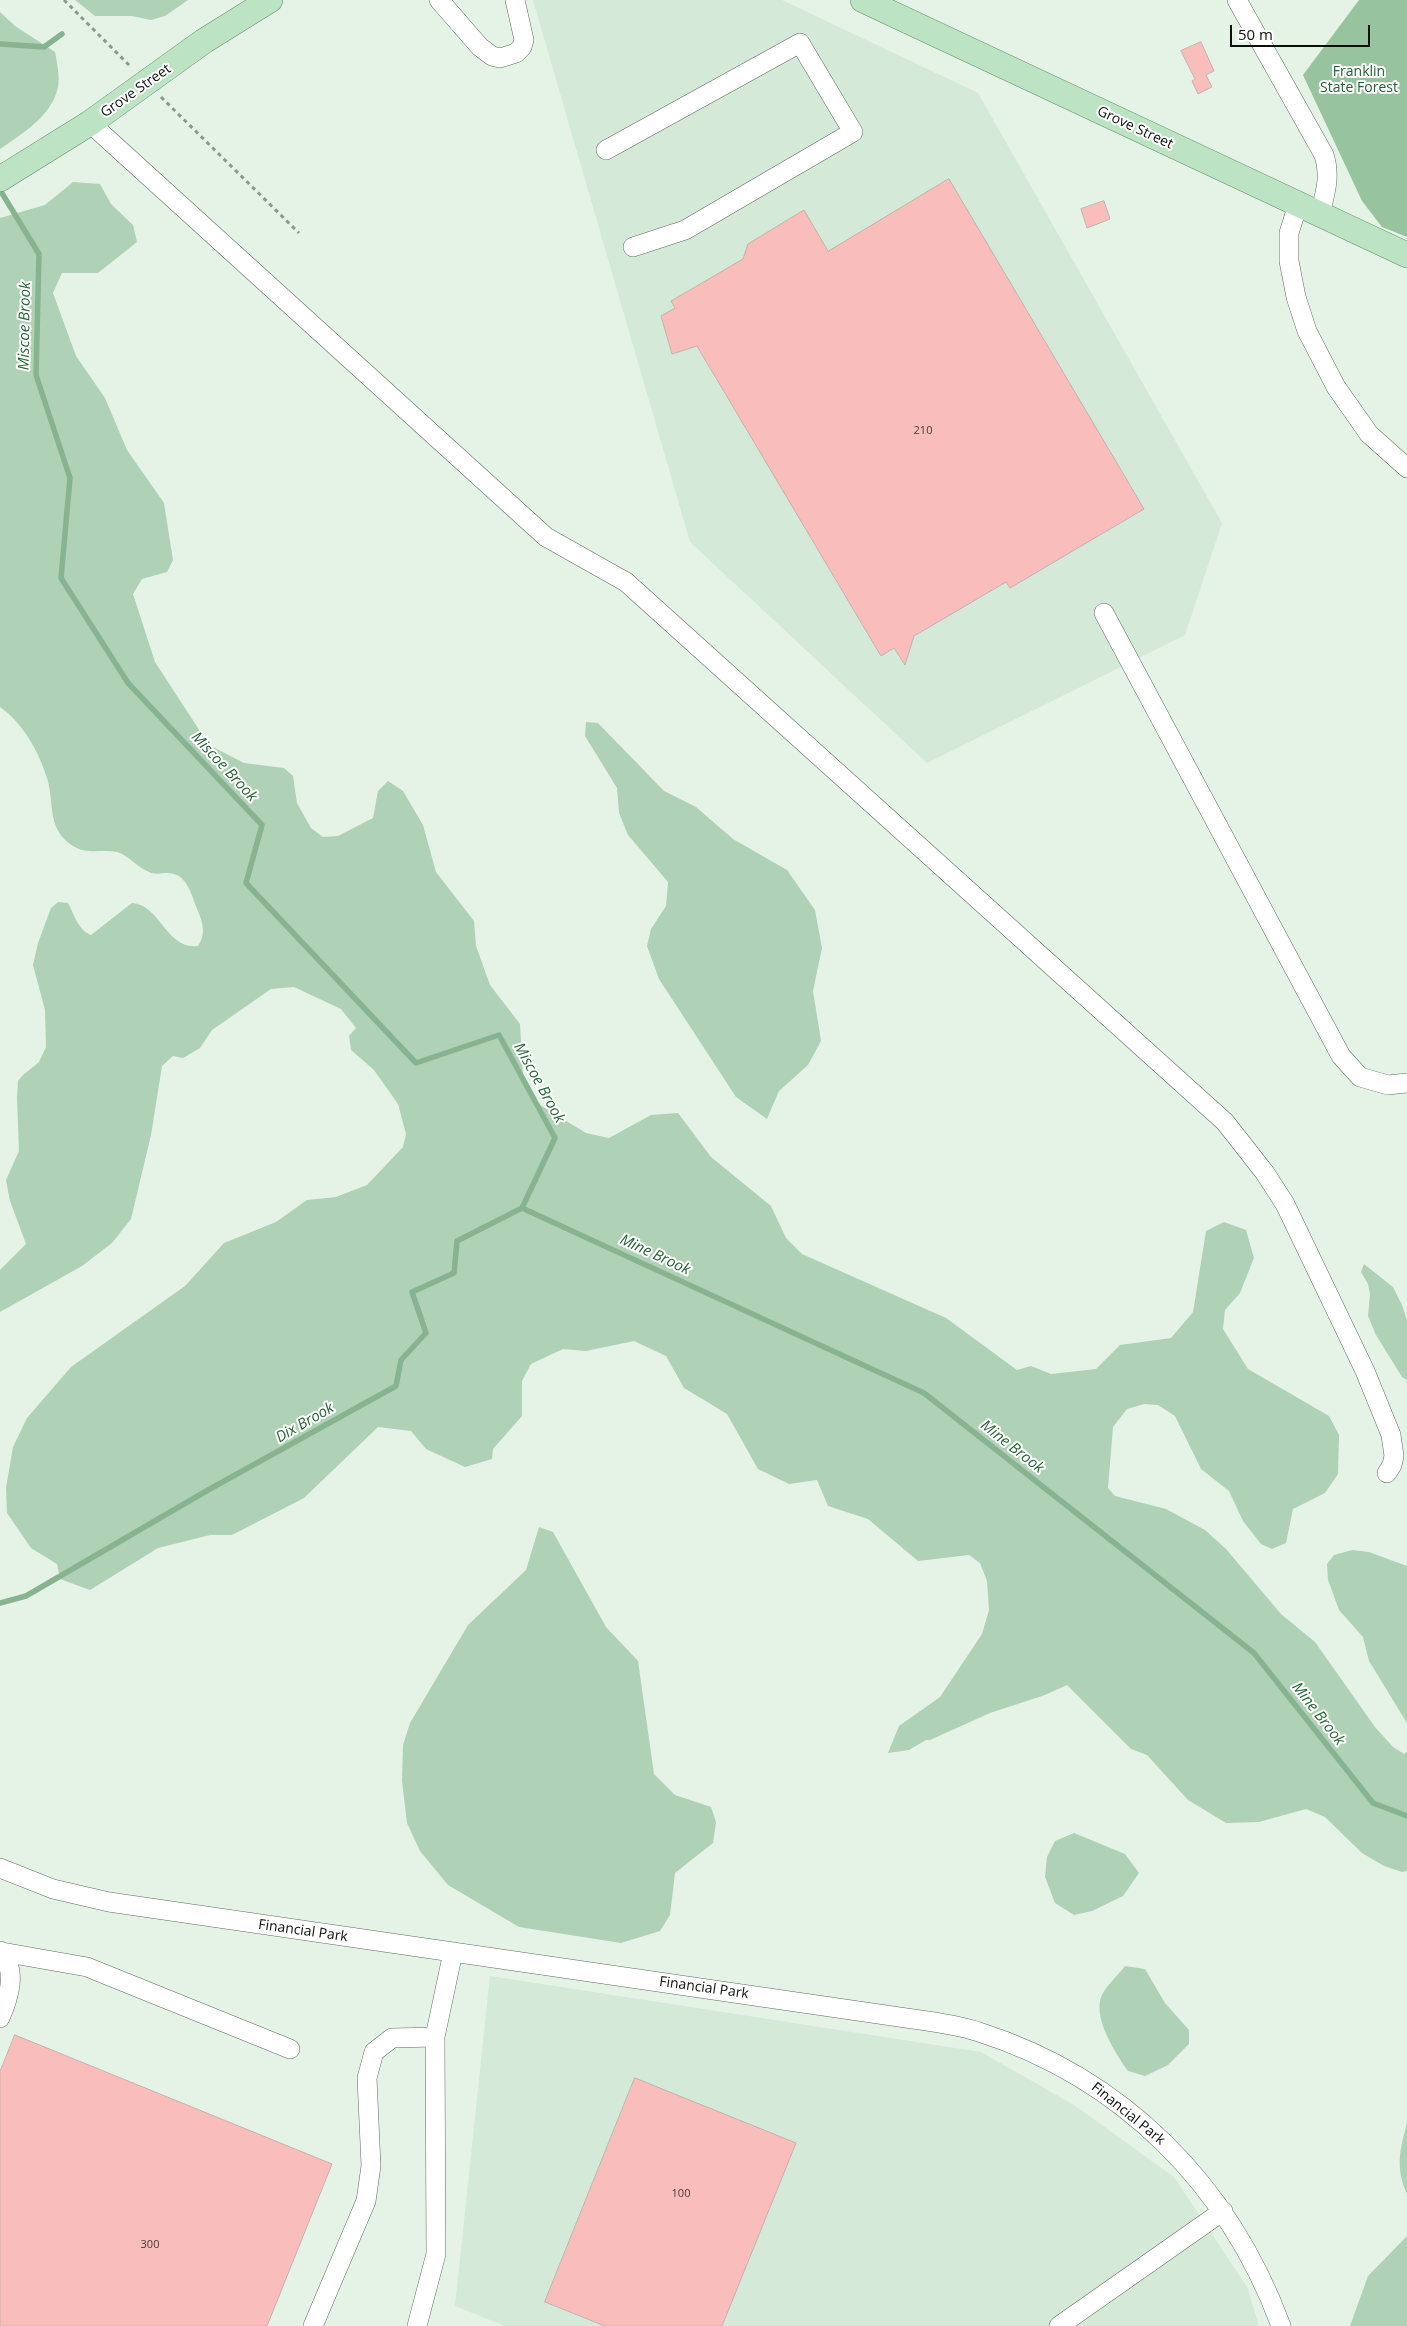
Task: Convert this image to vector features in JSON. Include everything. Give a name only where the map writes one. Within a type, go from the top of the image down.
[{"type":"main road","name":"Grove Street","points":[[1,179],[90,123],[147,84],[204,41],[270,0]]},
{"type":"main road","name":"Grove Street","points":[[863,0],[1407,255]]},
{"type":"street","points":[[439,0],[480,47],[492,56],[500,58],[516,53],[522,47],[524,40],[515,0]]},
{"type":"street","points":[[1237,0],[1324,155],[1328,168],[1328,182],[1290,233],[1289,261],[1296,297],[1307,331],[1336,387],[1368,434],[1407,468]]},
{"type":"street","points":[[606,150],[800,43],[853,132],[685,230],[632,248]]},
{"type":"street","points":[[90,123],[546,537],[626,582],[1226,1122],[1266,1173],[1285,1204],[1365,1371],[1391,1435],[1394,1456],[1392,1465],[1387,1473]]},
{"type":"street","points":[[1104,613],[1341,1056],[1360,1077],[1388,1085],[1407,1083]]},
{"type":"street","name":"Financial Park","points":[[0,1868],[53,1889],[108,1902],[912,2019],[969,2030],[1001,2039],[1040,2055],[1067,2069],[1118,2102],[1142,2122],[1184,2163],[1222,2211],[1256,2266],[1280,2326]]},
{"type":"street","points":[[0,2018],[8,1998],[11,1979],[8,1964],[1,1952]]},
{"type":"street","points":[[1,1952],[87,1967],[290,2049]]},
{"type":"street","points":[[417,2326],[436,2254],[436,2037],[453,1952]]},
{"type":"street","points":[[313,2326],[366,2201],[371,2166],[367,2078],[374,2052],[392,2038],[436,2037]]},
{"type":"street","points":[[1059,2326],[1222,2211]]},
{"type":"path","points":[[64,0],[299,233]]},
{"type":"shaded area","points":[[75,0],[188,0],[165,16],[151,20],[132,16],[95,16]]},
{"type":"shaded area","points":[[533,0],[782,0],[978,93],[1222,523],[1185,635],[927,763],[690,542]]},
{"type":"shaded area","points":[[0,12],[15,26],[55,52],[59,78],[55,97],[50,107],[35,123],[0,149]]},
{"type":"shaded area","points":[[73,182],[100,184],[111,204],[133,225],[137,242],[98,273],[62,273],[53,293],[76,356],[105,398],[127,450],[164,503],[173,560],[167,572],[142,579],[133,594],[155,662],[209,745],[244,763],[284,768],[293,776],[297,803],[311,828],[323,837],[338,836],[373,818],[378,791],[388,781],[403,791],[423,825],[436,872],[474,921],[476,946],[490,985],[520,1024],[523,1077],[540,1105],[586,1133],[609,1138],[651,1115],[678,1113],[711,1157],[771,1206],[786,1238],[802,1254],[946,1318],[1017,1370],[1031,1366],[1051,1374],[1096,1369],[1120,1345],[1171,1338],[1193,1312],[1206,1231],[1224,1222],[1246,1230],[1254,1258],[1240,1293],[1225,1310],[1223,1329],[1248,1369],[1329,1416],[1339,1435],[1338,1474],[1325,1493],[1293,1509],[1286,1543],[1272,1549],[1261,1544],[1243,1521],[1229,1491],[1201,1469],[1175,1416],[1158,1405],[1144,1404],[1127,1409],[1113,1427],[1108,1488],[1115,1496],[1166,1509],[1205,1530],[1226,1549],[1281,1614],[1315,1642],[1375,1727],[1393,1747],[1404,1754],[1407,1752],[1407,1871],[1402,1872],[1384,1866],[1362,1853],[1325,1817],[1306,1809],[1259,1822],[1226,1823],[1188,1800],[1147,1755],[1131,1749],[1067,1685],[1045,1695],[990,1713],[930,1740],[926,1740],[909,1750],[888,1753],[899,1726],[940,1697],[982,1634],[989,1610],[987,1581],[980,1563],[969,1555],[918,1561],[868,1519],[828,1506],[817,1480],[789,1484],[758,1469],[727,1414],[684,1388],[666,1356],[634,1341],[586,1351],[563,1349],[531,1364],[522,1381],[522,1416],[493,1449],[492,1459],[465,1467],[426,1449],[411,1431],[378,1427],[304,1498],[232,1535],[210,1535],[158,1548],[90,1590],[60,1579],[57,1564],[31,1548],[7,1513],[6,1488],[13,1447],[27,1418],[71,1367],[185,1286],[224,1243],[276,1222],[307,1200],[336,1197],[367,1185],[403,1147],[406,1134],[398,1104],[374,1070],[351,1050],[349,1036],[356,1028],[341,1009],[294,987],[271,989],[212,1030],[200,1048],[183,1058],[173,1056],[162,1066],[151,1135],[131,1219],[112,1243],[82,1266],[0,1312],[0,1270],[26,1244],[10,1201],[6,1180],[19,1151],[18,1081],[39,1062],[46,1047],[45,1010],[33,965],[38,943],[51,908],[58,902],[68,903],[80,926],[91,935],[132,903],[142,905],[150,911],[170,934],[178,941],[187,945],[198,946],[203,933],[201,920],[191,892],[180,877],[168,873],[151,873],[117,852],[78,849],[64,839],[55,824],[47,778],[40,758],[16,721],[0,707],[0,218],[45,205]]},
{"type":"shaded area","points":[[586,722],[598,723],[664,791],[696,807],[733,839],[787,870],[815,910],[822,948],[813,991],[821,1041],[808,1065],[779,1091],[767,1119],[736,1097],[659,979],[647,946],[651,929],[666,906],[668,882],[628,835],[619,813],[617,788],[585,736]]},
{"type":"shaded area","points":[[1364,1264],[1393,1287],[1402,1305],[1407,1320],[1407,1380],[1402,1377],[1376,1335],[1368,1316],[1370,1294],[1368,1284],[1361,1272]]},
{"type":"shaded area","points":[[539,1527],[553,1532],[606,1627],[638,1661],[654,1774],[675,1795],[711,1807],[716,1822],[713,1843],[675,1873],[670,1915],[660,1931],[621,1943],[519,1927],[448,1885],[420,1851],[407,1823],[402,1781],[403,1745],[410,1723],[468,1625],[526,1570]]},
{"type":"shaded area","points":[[1352,1550],[1369,1552],[1407,1566],[1407,1723],[1369,1661],[1363,1637],[1339,1610],[1328,1580],[1327,1564],[1334,1555]]},
{"type":"shaded area","points":[[1074,1833],[1125,1854],[1139,1873],[1123,1896],[1092,1911],[1074,1915],[1055,1903],[1045,1877],[1047,1857],[1055,1841]]},
{"type":"shaded area","points":[[1125,1966],[1145,1969],[1165,2003],[1189,2030],[1189,2044],[1168,2065],[1145,2076],[1128,2071],[1111,2045],[1102,2023],[1100,2012],[1100,2002],[1103,1993]]},
{"type":"shaded area","points":[[490,1976],[981,2052],[1074,2105],[1174,2177],[1247,2287],[1259,2326],[505,2326],[455,2306]]},
{"type":"shaded area","points":[[1407,2123],[1407,2194],[1401,2176],[1400,2158]]},
{"type":"shaded area","points":[[1407,2236],[1407,2326],[1350,2326],[1368,2276]]},
{"type":"green space","name":"Franklin State Forest","points":[[1359,0],[1407,0],[1407,237],[1382,227],[1362,201],[1303,75]]},
{"type":"building","points":[[1201,42],[1214,71],[1206,75],[1212,87],[1198,94],[1192,81],[1195,79],[1181,51]]},
{"type":"building","points":[[949,179],[1144,509],[1010,588],[1006,582],[914,636],[905,665],[894,648],[881,656],[697,346],[672,354],[661,316],[675,308],[671,301],[743,259],[748,244],[804,210],[828,251]]},
{"type":"building","points":[[1104,201],[1110,219],[1087,228],[1081,209]]},
{"type":"building","points":[[15,2035],[332,2164],[267,2326],[0,2326],[0,2072]]},
{"type":"building","points":[[635,2078],[796,2143],[722,2326],[605,2326],[545,2302]]},
{"type":"waterway","points":[[0,44],[44,47],[62,34]]},
{"type":"waterway","name":"Miscoe Brook","points":[[0,190],[39,254],[36,375],[70,478],[61,578],[128,683],[262,825],[246,883],[416,1063],[499,1035],[555,1138],[522,1208]]},
{"type":"waterway","name":"Mine Brook","points":[[522,1208],[924,1393],[1254,1653],[1373,1803],[1407,1816]]},
{"type":"waterway","name":"Dix Brook","points":[[0,1603],[26,1596],[208,1490],[396,1386],[401,1360],[426,1333],[412,1292],[454,1273],[457,1241],[522,1208]]}]
